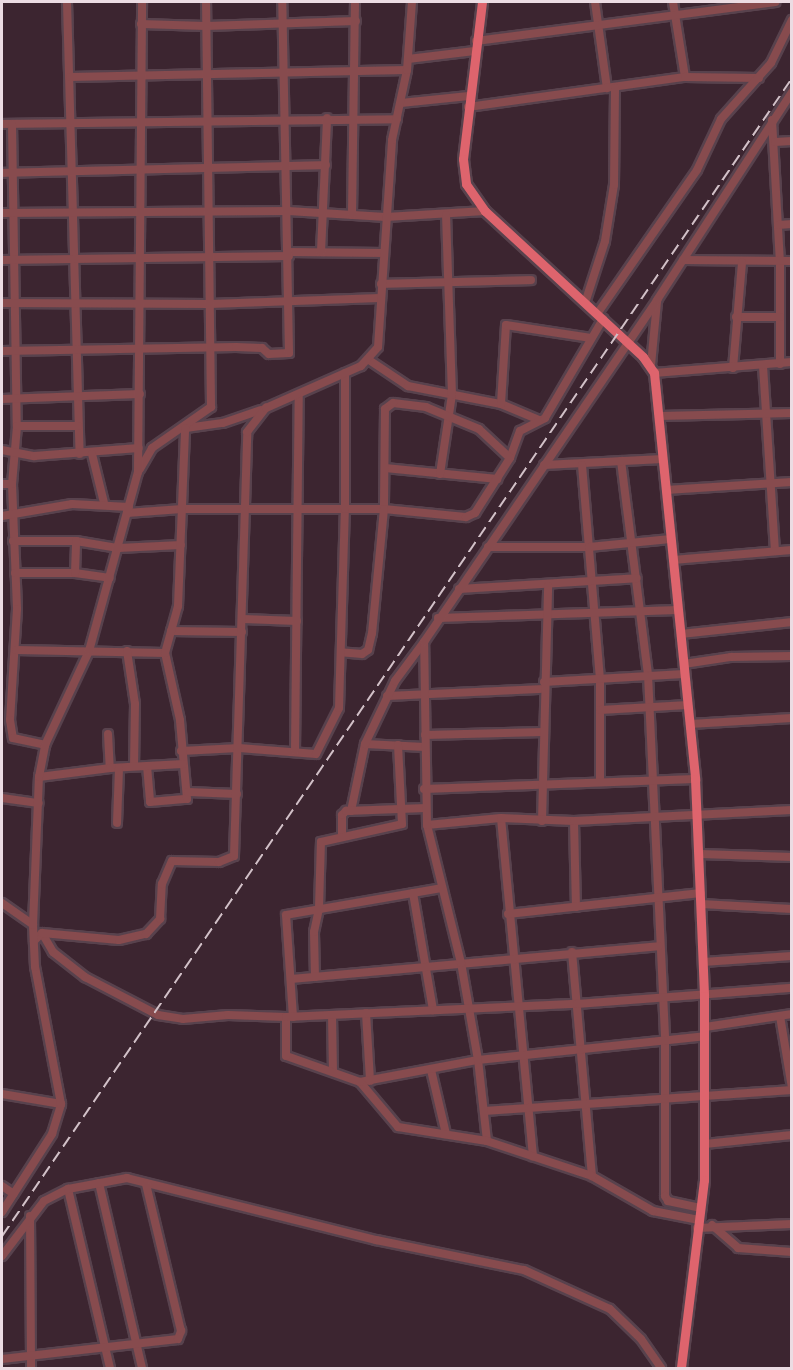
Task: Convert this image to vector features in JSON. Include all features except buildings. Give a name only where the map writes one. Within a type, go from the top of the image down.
[{"type":"main road","points":[[482,2],[469,96],[464,176],[472,195],[485,211],[628,342],[652,369],[659,416],[698,816],[705,1031],[705,1144],[700,1208],[681,1368]]},
{"type":"street","points":[[67,2],[76,214],[74,305],[80,454]]},
{"type":"street","points":[[2,1212],[52,1134],[61,1104],[35,967],[33,925],[39,777],[45,745],[89,651],[138,472],[141,258],[138,122],[142,2]]},
{"type":"street","points":[[138,472],[152,448],[183,429],[211,407],[206,2]]},
{"type":"street","points":[[2,351],[262,348],[269,354],[289,353],[289,254],[282,2]]},
{"type":"street","points":[[352,215],[356,70],[355,2]]},
{"type":"street","points":[[183,429],[223,423],[299,395],[369,360],[378,346],[386,217],[397,119],[408,59],[412,2]]},
{"type":"street","points":[[585,303],[605,241],[614,185],[611,88],[595,2]]},
{"type":"street","points":[[673,2],[684,77]]},
{"type":"street","points":[[408,59],[476,46],[775,2]]},
{"type":"street","points":[[2,516],[72,504],[104,503],[128,510],[345,509],[466,517],[475,513],[510,458],[520,431],[545,418],[591,338],[600,316],[697,170],[721,119],[771,63],[792,20]]},
{"type":"street","points":[[141,24],[206,26],[356,21]]},
{"type":"street","points":[[70,77],[406,70]]},
{"type":"street","points":[[468,107],[684,77],[759,78]]},
{"type":"street","points":[[351,811],[365,744],[387,696],[438,618],[657,300],[772,120],[787,106],[792,92]]},
{"type":"street","points":[[401,103],[469,96]]},
{"type":"street","points":[[321,252],[327,118]]},
{"type":"street","points":[[2,124],[327,118],[397,119]]},
{"type":"street","points":[[772,120],[780,261],[780,364]]},
{"type":"street","points":[[12,124],[17,426],[12,484],[16,650],[11,733],[17,741],[45,745]]},
{"type":"street","points":[[775,142],[792,141]]},
{"type":"street","points":[[2,173],[326,165]]},
{"type":"street","points":[[2,213],[140,214],[288,211],[386,217],[485,211]]},
{"type":"street","points":[[440,474],[452,394],[446,215]]},
{"type":"street","points":[[778,225],[792,224]]},
{"type":"street","points":[[2,260],[321,252],[384,253]]},
{"type":"street","points":[[683,260],[792,261]]},
{"type":"street","points":[[733,368],[742,262]]},
{"type":"street","points":[[381,284],[450,285],[531,280]]},
{"type":"street","points":[[2,303],[210,304],[380,298]]},
{"type":"street","points":[[657,300],[652,369],[733,368],[792,362]]},
{"type":"street","points":[[736,317],[780,317]]},
{"type":"street","points":[[501,404],[506,325],[591,338]]},
{"type":"street","points":[[369,360],[408,386],[501,404],[539,420]]},
{"type":"street","points":[[763,366],[768,413],[775,551]]},
{"type":"street","points":[[181,751],[239,748],[315,754],[339,708],[345,509],[345,373]]},
{"type":"street","points":[[2,399],[140,394]]},
{"type":"street","points":[[295,751],[299,395]]},
{"type":"street","points":[[341,652],[357,654],[368,650],[384,510],[385,409],[388,405],[426,407],[449,415],[479,429],[510,458]]},
{"type":"street","points":[[42,933],[119,940],[146,934],[160,919],[162,884],[172,861],[219,862],[232,859],[239,748],[247,508],[247,432],[266,408]]},
{"type":"street","points":[[659,416],[792,412]]},
{"type":"street","points":[[17,426],[78,426]]},
{"type":"street","points":[[147,766],[150,802],[185,800],[188,792],[181,751],[178,707],[165,653],[178,606],[183,429]]},
{"type":"street","points":[[2,450],[15,455],[92,454],[139,447]]},
{"type":"street","points":[[92,454],[104,503]]},
{"type":"street","points":[[544,465],[582,465],[663,459]]},
{"type":"street","points":[[621,461],[642,612],[650,706],[665,1042],[666,1199],[700,1208]]},
{"type":"street","points":[[582,465],[600,680],[600,782]]},
{"type":"street","points":[[385,468],[497,479]]},
{"type":"street","points":[[666,490],[792,482]]},
{"type":"street","points":[[2,484],[12,484]]},
{"type":"street","points":[[488,548],[589,548],[671,539]]},
{"type":"street","points":[[13,541],[76,541],[118,548],[181,544]]},
{"type":"street","points":[[75,573],[76,541]]},
{"type":"street","points":[[673,560],[792,550]]},
{"type":"street","points":[[15,573],[75,573],[110,578]]},
{"type":"street","points":[[459,589],[591,584],[637,578]]},
{"type":"street","points":[[542,820],[548,586]]},
{"type":"street","points":[[438,618],[594,615],[678,610]]},
{"type":"street","points":[[243,619],[297,621]]},
{"type":"street","points":[[681,634],[792,622]]},
{"type":"street","points":[[171,631],[242,632]]},
{"type":"street","points":[[424,642],[424,789],[427,825],[461,963],[478,1060],[486,1141]]},
{"type":"street","points":[[16,650],[165,653]]},
{"type":"street","points":[[127,651],[135,704],[134,766]]},
{"type":"street","points":[[387,696],[425,696],[600,680],[684,669],[732,657],[792,656]]},
{"type":"street","points":[[600,710],[688,705]]},
{"type":"street","points":[[690,724],[792,718]]},
{"type":"street","points":[[425,735],[544,732]]},
{"type":"street","points":[[108,734],[110,768]]},
{"type":"street","points":[[365,744],[425,747]]},
{"type":"street","points":[[315,977],[314,932],[319,908],[321,842],[342,836],[396,828],[402,824],[398,745]]},
{"type":"street","points":[[39,777],[110,768],[183,764]]},
{"type":"street","points":[[117,823],[119,768]]},
{"type":"street","points":[[424,789],[695,779]]},
{"type":"street","points":[[188,792],[237,795]]},
{"type":"street","points":[[2,798],[39,803]]},
{"type":"street","points":[[342,836],[342,815],[351,811],[426,808]]},
{"type":"street","points":[[427,825],[501,818],[574,821],[792,810]]},
{"type":"street","points":[[501,818],[508,914],[525,1055],[533,1156]]},
{"type":"street","points":[[574,821],[576,907]]},
{"type":"street","points":[[700,854],[792,857]]},
{"type":"street","points":[[442,888],[286,915],[291,979],[284,1053],[360,1082],[398,1127],[486,1141],[533,1156],[592,1176],[643,1208],[698,1224],[792,1224]]},
{"type":"street","points":[[413,893],[433,1010]]},
{"type":"street","points":[[508,914],[701,893]]},
{"type":"street","points":[[2,903],[33,925]]},
{"type":"street","points":[[701,904],[792,909]]},
{"type":"street","points":[[34,941],[42,933]]},
{"type":"street","points":[[42,933],[53,952],[85,977],[158,1015],[183,1019],[228,1015],[289,1017],[577,1004],[792,988]]},
{"type":"street","points":[[291,979],[514,957],[659,946]]},
{"type":"street","points":[[572,952],[592,1176]]},
{"type":"street","points":[[703,962],[792,956]]},
{"type":"street","points":[[366,1013],[370,1081]]},
{"type":"street","points":[[360,1082],[478,1060],[665,1042],[705,1031],[792,1014]]},
{"type":"street","points":[[332,1015],[333,1071]]},
{"type":"street","points":[[484,1111],[585,1103],[705,1099],[792,1089],[789,1054],[780,1016]]},
{"type":"street","points":[[431,1070],[446,1134]]},
{"type":"street","points":[[2,1094],[61,1104]]},
{"type":"street","points":[[705,1144],[792,1135]]},
{"type":"street","points":[[2,1256],[30,1214],[44,1201],[68,1189],[127,1178],[146,1184],[192,1192],[376,1240],[524,1270],[610,1309],[641,1339],[661,1368]]},
{"type":"street","points":[[99,1183],[142,1368]]},
{"type":"street","points":[[2,1359],[170,1342],[178,1339],[181,1331],[146,1184]]},
{"type":"street","points":[[2,1186],[14,1194]]},
{"type":"street","points":[[68,1189],[110,1368]]},
{"type":"street","points":[[30,1214],[31,1368]]},
{"type":"street","points":[[712,1225],[738,1248],[792,1252]]},
{"type":"railway","points":[[2,1236],[792,78]]}]
